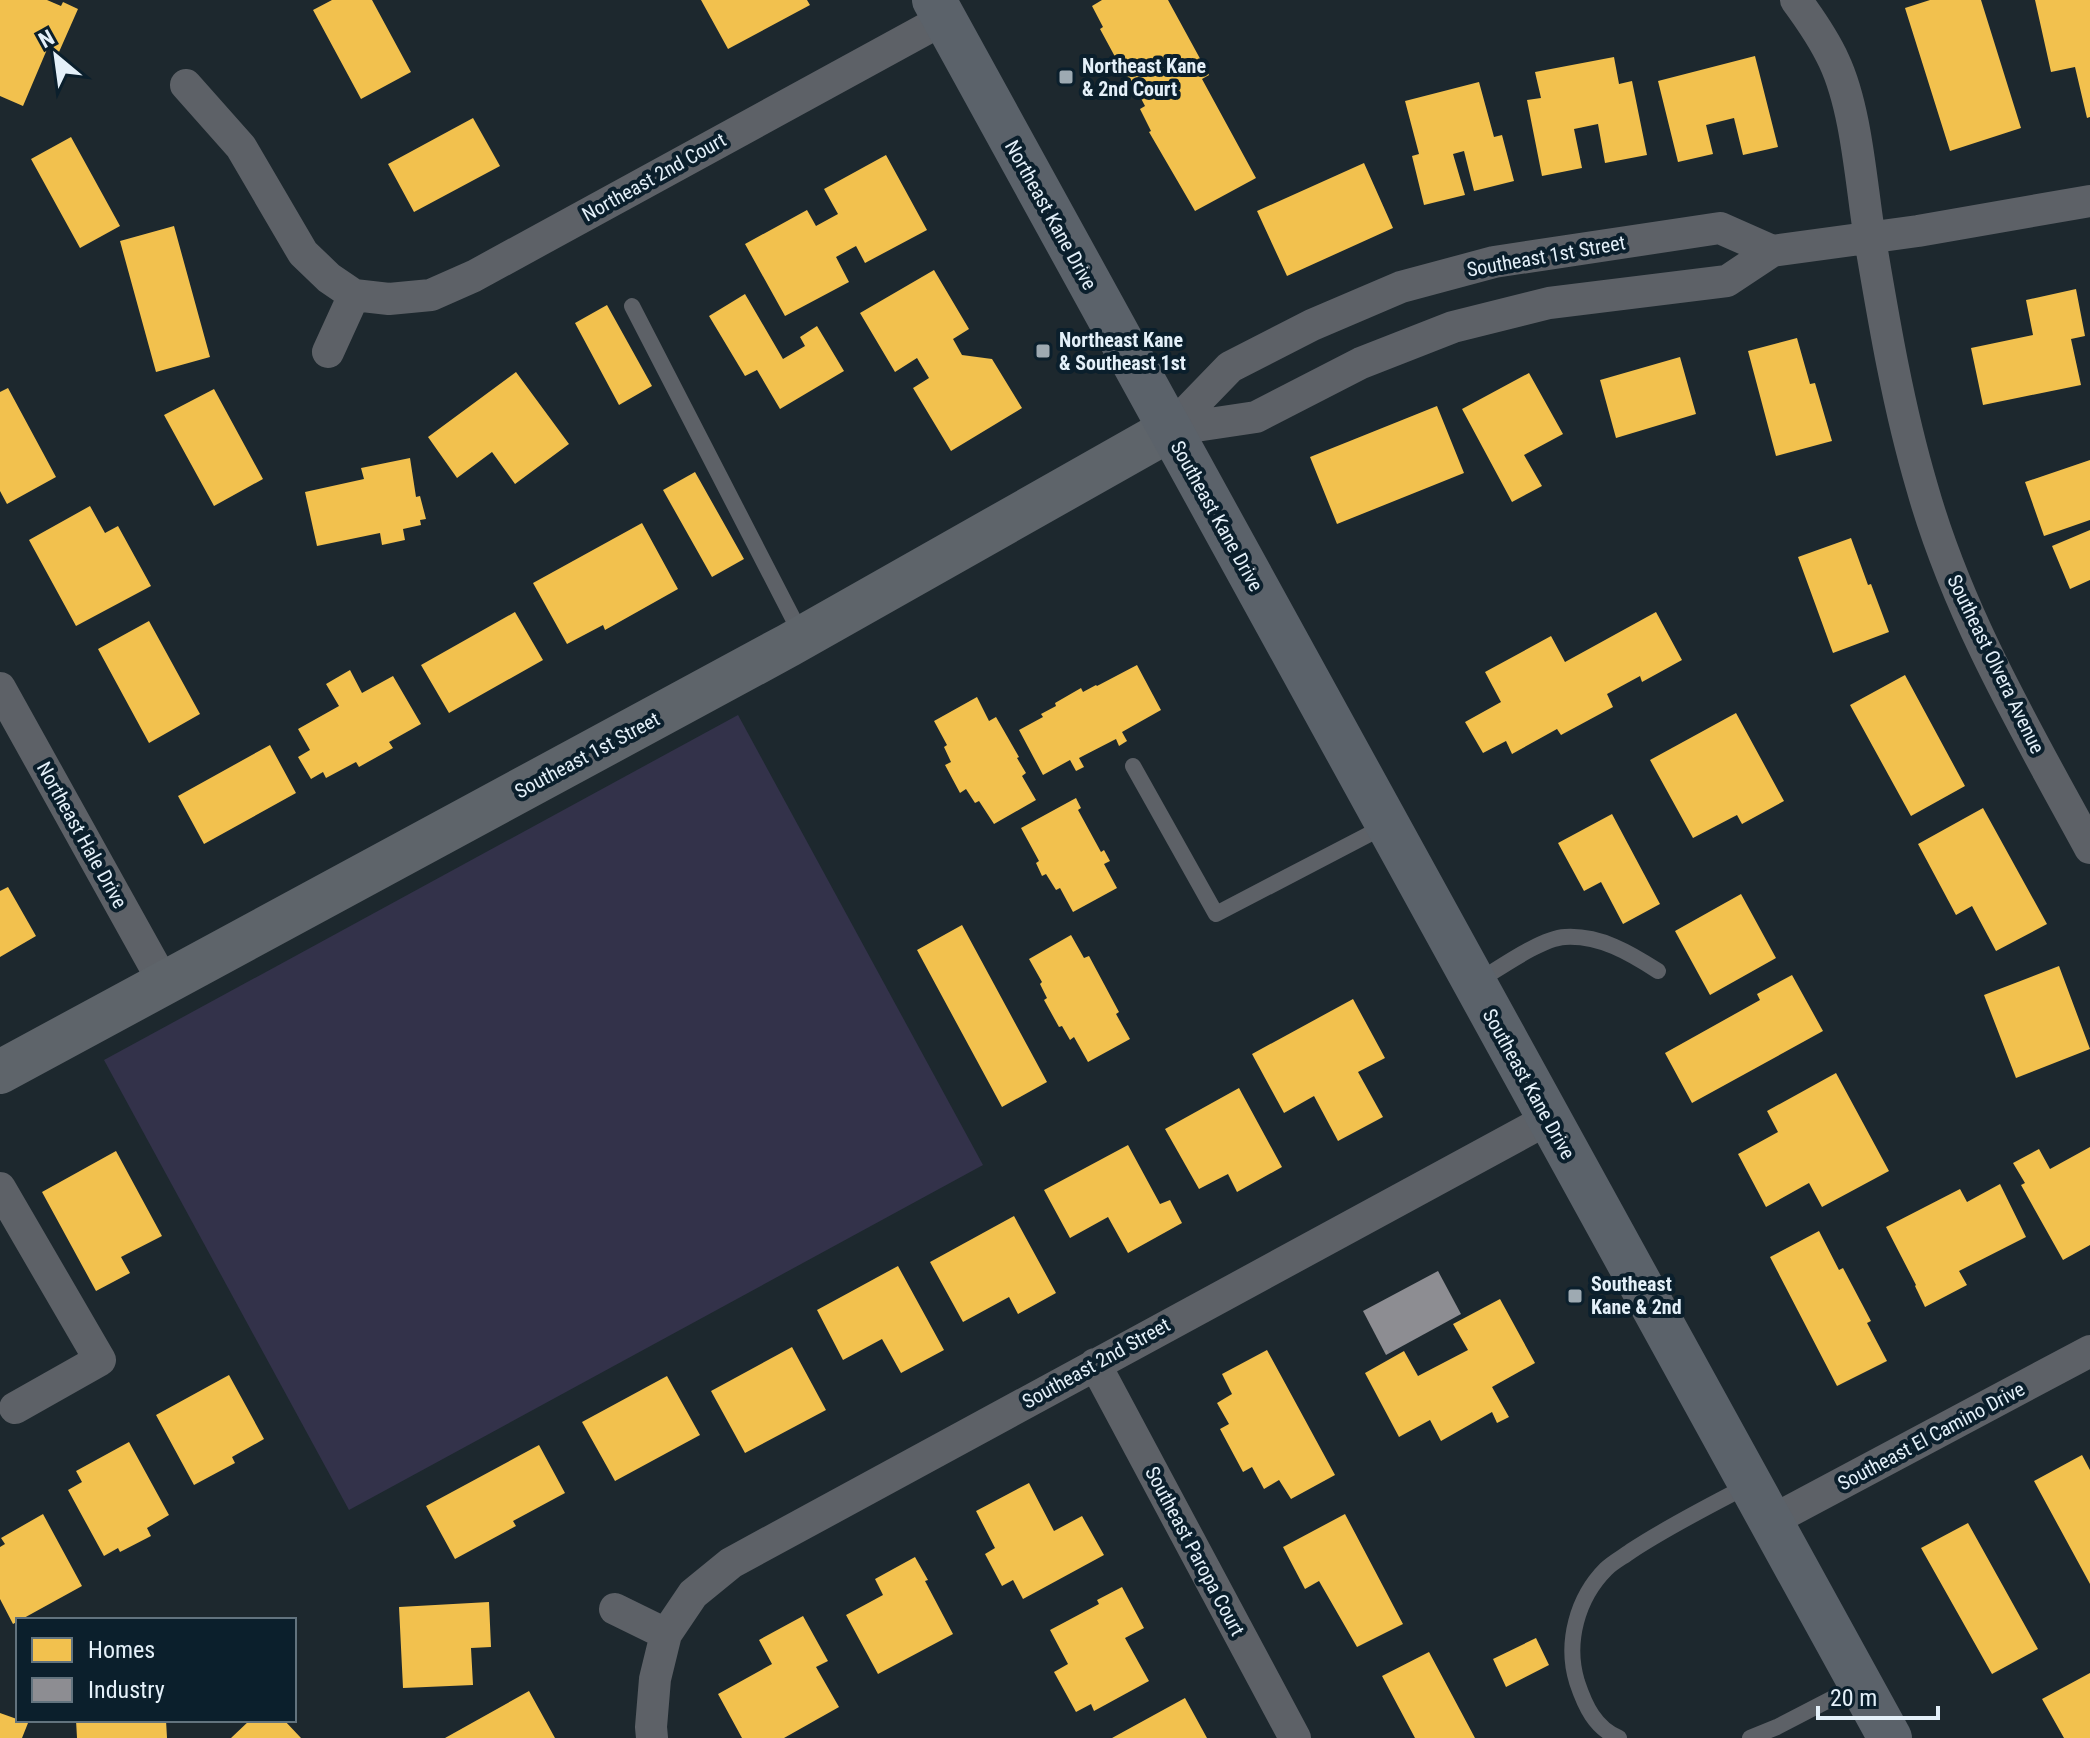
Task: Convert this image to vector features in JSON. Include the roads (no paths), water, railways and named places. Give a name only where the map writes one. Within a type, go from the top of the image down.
[{"type":"main road","name":"Northeast Kane Drive","points":[[939,9],[1169,430]]},
{"type":"main road","name":"Southeast Kane Drive","points":[[1169,430],[1890,1738]]},
{"type":"street","name":"Southeast Olvera Avenue","points":[[1796,0],[1813,22],[1835,63],[1849,109],[1899,397],[1922,489],[1960,596],[2090,848]]},
{"type":"street","name":"Northeast 2nd Court","points":[[354,295],[389,299],[431,295],[474,276],[939,9]]},
{"type":"street","points":[[186,85],[241,147],[303,253],[329,278],[354,295],[328,352]]},
{"type":"street","name":"Southeast 1st Street","points":[[1169,430],[1256,417],[1361,363],[1453,327],[1549,303],[1727,281],[1772,251],[2090,201]]},
{"type":"street","name":"Southeast 1st Street","points":[[0,1072],[803,637],[1169,430],[1230,367],[1312,325],[1401,287],[1494,262],[1720,228],[1772,251]]},
{"type":"street","name":"Northeast Hale Drive","points":[[0,688],[164,983]]},
{"type":"street","name":"Southeast 2nd Street","points":[[666,1634],[693,1594],[731,1563],[1548,1119]]},
{"type":"street","points":[[0,1188],[100,1360],[15,1408]]},
{"type":"street","name":"Southeast El Camino Drive","points":[[1761,1503],[2090,1351]]},
{"type":"street","name":"Southeast Paropa Court","points":[[1095,1364],[1295,1738]]},
{"type":"street","points":[[615,1609],[666,1634],[655,1679],[652,1738]]},
{"type":"lane","points":[[632,306],[803,637]]},
{"type":"lane","points":[[1133,766],[1216,914],[1387,826]]},
{"type":"lane","points":[[1474,984],[1543,943],[1563,937],[1582,938],[1618,947],[1658,971]]},
{"type":"lane","points":[[1619,1738],[1605,1732],[1584,1703],[1572,1666],[1572,1635],[1585,1597],[1607,1568],[1659,1532],[1761,1503]]},
{"type":"lane","points":[[1750,1738],[1860,1684]]},
{"type":"place","name":"Northeast Kane & 2nd Court","points":[[1066,77]]},
{"type":"place","name":"Northeast Kane & Southeast 1st","points":[[1043,351]]},
{"type":"place","name":"Southeast Kane & 2nd","points":[[1575,1296]]}]
